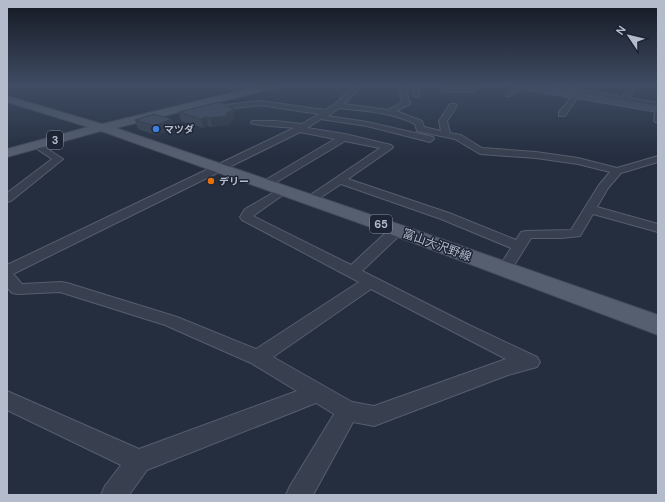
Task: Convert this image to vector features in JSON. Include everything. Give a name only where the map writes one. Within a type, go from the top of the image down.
[{"type":"main road","name":"65","points":[[43,109],[103,127]]},
{"type":"main road","name":"3","points":[[7,153],[175,109]]},
{"type":"main road","name":"富山大沢野線","points":[[103,127],[397,230],[658,324]]},
{"type":"street","points":[[294,109],[410,133],[447,144],[468,144]]},
{"type":"street","points":[[7,271],[301,128],[333,109]]},
{"type":"street","points":[[367,109],[389,112],[414,120],[419,124],[420,129],[458,137],[480,151],[536,155],[578,161],[617,171],[658,159]]},
{"type":"street","points":[[389,112],[394,109]]},
{"type":"street","points":[[446,135],[443,121],[451,109]]},
{"type":"street","points":[[562,114],[566,109]]},
{"type":"street","points":[[658,109],[658,121]]},
{"type":"street","points":[[255,123],[276,123],[388,147],[310,200]]},
{"type":"street","points":[[7,277],[18,289],[61,287],[171,321],[258,358],[348,411],[374,416],[506,367],[530,362],[463,330],[246,217],[249,212],[274,187],[345,137]]},
{"type":"street","points":[[7,198],[58,160],[37,145]]},
{"type":"street","points":[[505,269],[518,246],[526,236],[539,233],[563,235],[575,233],[603,187],[617,171]]},
{"type":"street","points":[[339,179],[445,216],[518,246]]},
{"type":"street","points":[[590,209],[658,228]]},
{"type":"street","points":[[352,272],[397,230]]},
{"type":"street","points":[[258,358],[370,282]]},
{"type":"street","points":[[114,495],[139,461],[317,393]]},
{"type":"street","points":[[7,400],[139,461]]},
{"type":"street","points":[[299,495],[348,411]]},
{"type":"building","points":[[189,109],[233,109],[227,113],[227,116],[207,117],[201,119],[179,112]]},
{"type":"building","points":[[154,114],[172,119],[154,126],[135,120]]},
{"type":"place","name":"マツダ","points":[[156,129]]},
{"type":"place","name":"デリー","points":[[211,181]]}]
